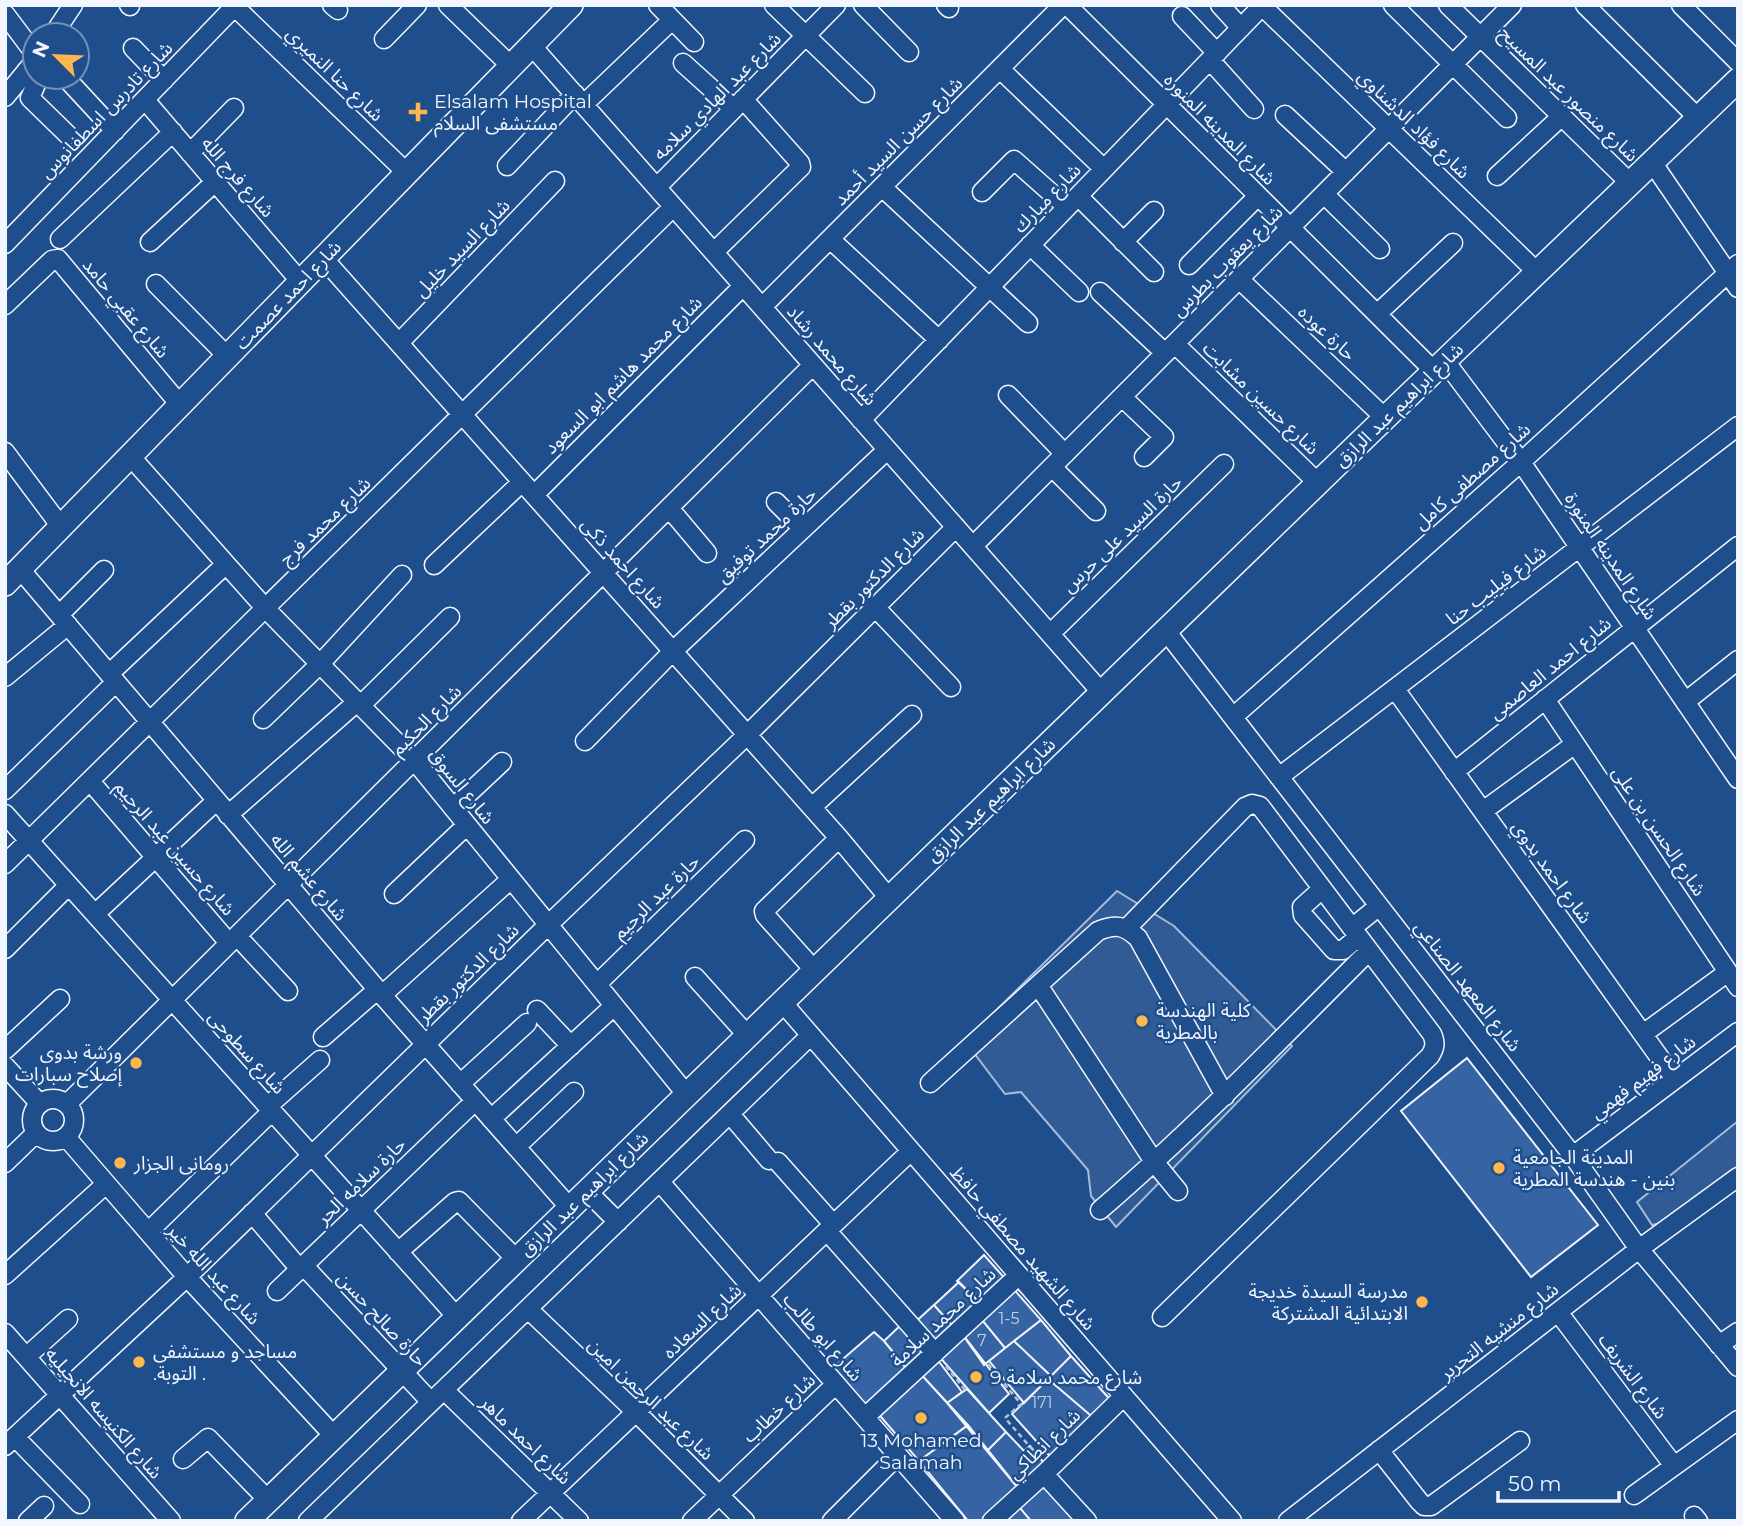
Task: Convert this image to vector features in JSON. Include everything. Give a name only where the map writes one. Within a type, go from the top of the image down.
[{"type":"main road","name":"شارع احمد عصمت","points":[[13,576],[570,5]]},
{"type":"main road","name":"شارع ابراهيم عبد الرازق","points":[[247,1521],[1385,418],[1738,80]]},
{"type":"street","points":[[62,21],[73,5]]},
{"type":"street","points":[[384,39],[417,5]]},
{"type":"street","points":[[448,5],[512,66]]},
{"type":"street","points":[[658,5],[694,42]]},
{"type":"street","points":[[775,5],[865,93]]},
{"type":"street","name":"شارع عبد الهادي سلامه","points":[[657,187],[836,5]]},
{"type":"street","points":[[863,5],[909,51]]},
{"type":"street","name":"شارع حسن السيد أحمد","points":[[762,307],[1065,5]]},
{"type":"street","name":"شارع المدينه المنوره","points":[[1065,5],[1377,314],[1439,366]]},
{"type":"street","points":[[1220,5],[1241,28]]},
{"type":"street","points":[[1393,5],[1507,118]]},
{"type":"street","name":"شارع منصور عبد المسيح","points":[[1448,5],[1630,183]]},
{"type":"street","name":"شارع يعقوب بطرس","points":[[973,547],[1511,5]]},
{"type":"street","points":[[1585,5],[1698,118]]},
{"type":"street","points":[[1681,5],[1738,62]]},
{"type":"street","name":"شارع تادرس اسطفانوس","points":[[5,243],[235,6]]},
{"type":"street","name":"شارع حنا النميري","points":[[235,6],[407,173]]},
{"type":"street","name":"شارع مبارك","points":[[861,420],[1263,6]]},
{"type":"street","name":"شارع فؤاد الدشناوي","points":[[1263,6],[1537,272]]},
{"type":"street","points":[[5,14],[21,35]]},
{"type":"street","points":[[1182,16],[1254,108]]},
{"type":"street","points":[[507,166],[579,99],[672,20]]},
{"type":"street","name":"شارع محمد رشاد","points":[[531,45],[1102,693]]},
{"type":"street","points":[[133,48],[164,80]]},
{"type":"street","points":[[683,63],[739,104],[801,167],[714,252]]},
{"type":"street","points":[[1000,69],[1104,169]]},
{"type":"street","points":[[5,97],[21,77]]},
{"type":"street","points":[[33,91],[30,98],[68,135]]},
{"type":"street","points":[[78,91],[115,131]]},
{"type":"street","name":"شارع فرج الله","points":[[145,100],[300,281]]},
{"type":"street","points":[[190,153],[234,108]]},
{"type":"street","points":[[1285,116],[1346,172]]},
{"type":"street","points":[[1497,176],[1562,116]]},
{"type":"street","points":[[60,239],[173,132]]},
{"type":"street","points":[[982,192],[1014,160],[1124,242],[1154,272]]},
{"type":"street","points":[[1652,162],[1734,275]]},
{"type":"street","name":"شارع السيد خليل","points":[[399,343],[555,181]]},
{"type":"street","points":[[150,242],[215,182]]},
{"type":"street","points":[[882,187],[1028,323]]},
{"type":"street","points":[[1324,194],[1380,249]]},
{"type":"street","points":[[1189,265],[1258,196]]},
{"type":"street","name":"شارع محمد فرج","points":[[5,864],[673,207]]},
{"type":"street","points":[[1124,242],[1154,211]]},
{"type":"street","points":[[830,239],[939,340]]},
{"type":"street","points":[[1377,314],[1453,243]]},
{"type":"street","points":[[1030,245],[1079,292]]},
{"type":"street","name":"شارع احمد ذكى","points":[[323,258],[812,807],[889,898]]},
{"type":"street","name":"شارع عقبي حامد","points":[[5,305],[52,260],[58,260],[181,406]]},
{"type":"street","name":"شارع مصطفى كامل","points":[[1233,717],[1734,275]]},
{"type":"street","name":"حارة عوده","points":[[1239,279],[1385,418]]},
{"type":"street","points":[[156,284],[228,357]]},
{"type":"street","name":"شارع محمد هاشم ابو السعود","points":[[434,565],[528,488],[743,286]]},
{"type":"street","name":"شارع حسين مشابت","points":[[1100,292],[1170,349],[1318,483]]},
{"type":"street","name":"شارع الحكيم","points":[[66,1104],[813,365]]},
{"type":"street","name":"شارع المدينه المنورة","points":[[1439,366],[1521,462],[1738,779]]},
{"type":"street","points":[[1008,396],[1096,511]]},
{"type":"street","points":[[1122,397],[1164,437],[1144,457]]},
{"type":"street","name":"شارع فيليب حنا","points":[[1279,777],[1738,426]]},
{"type":"street","name":"حارة محمد توفيق","points":[[585,741],[673,651],[887,450]]},
{"type":"street","points":[[5,452],[62,528]]},
{"type":"street","name":"شارع السوق","points":[[131,457],[266,609],[415,761],[687,1095]]},
{"type":"street","name":"حارة السيد على حرس","points":[[1049,634],[1224,464]]},
{"type":"street","points":[[776,502],[803,529]]},
{"type":"street","points":[[669,508],[707,553]]},
{"type":"street","name":"شارع الدكتور بقطر","points":[[10,1442],[187,1277],[747,735],[956,527]]},
{"type":"street","name":"شارع احمد العاصمى","points":[[1454,772],[1738,546]]},
{"type":"street","points":[[5,790],[226,564]]},
{"type":"street","points":[[5,677],[63,620],[103,569]]},
{"type":"street","points":[[263,719],[320,664],[402,575]]},
{"type":"street","name":"شارع عشم الله","points":[[13,576],[63,620],[380,992],[570,1208]]},
{"type":"street","points":[[874,606],[951,687]]},
{"type":"street","points":[[228,815],[359,704],[450,617]]},
{"type":"street","name":"شارع المعهد الصناعي","points":[[1166,631],[1573,1156],[1639,1249],[1738,1367]]},
{"type":"street","points":[[1685,702],[1738,660]]},
{"type":"street","name":"شارع احمد بدوي","points":[[1395,689],[1675,1079]]},
{"type":"street","name":"شارع الحسن بن على","points":[[1545,699],[1733,979]]},
{"type":"street","points":[[812,807],[912,715]]},
{"type":"street","points":[[1483,811],[1575,744]]},
{"type":"street","points":[[453,808],[502,762]]},
{"type":"street","name":"شارع حسين عبد الرحيم","points":[[90,781],[155,858],[233,939],[288,991]]},
{"type":"street","points":[[95,914],[216,801]]},
{"type":"street","points":[[1127,928],[1245,807],[1252,804],[1259,806],[1435,1041],[1434,1049],[1162,1317]]},
{"type":"street","name":"شارع سطوحى","points":[[5,814],[457,1317]]},
{"type":"street","points":[[394,894],[467,825]]},
{"type":"street","points":[[815,971],[764,911],[839,838]]},
{"type":"street","name":"حارة عبد الرحيم","points":[[597,984],[745,840]]},
{"type":"street","points":[[323,1037],[380,992],[511,879]]},
{"type":"street","points":[[5,949],[69,885]]},
{"type":"street","points":[[1322,889],[1302,907],[1303,915],[1334,950],[1343,950],[1360,939]]},
{"type":"street","points":[[1100,1210],[1155,1163],[1225,1096],[1360,939],[1379,906]]},
{"type":"street","points":[[930,1083],[1098,931],[1112,925],[1127,928],[1138,938],[1225,1096]]},
{"type":"street","points":[[695,977],[748,1036]]},
{"type":"street","points":[[1643,1034],[1733,979]]},
{"type":"street","points":[[1038,985],[1155,1163],[1178,1191]]},
{"type":"street","points":[[5,1050],[60,999]]},
{"type":"street","name":"شارع الشهيد مصطفي حافظ","points":[[782,1002],[1232,1521]]},
{"type":"street","points":[[491,1119],[614,1006]]},
{"type":"street","points":[[460,1084],[532,1016],[570,1046]]},
{"type":"street","name":"شارع فهيم فهمي","points":[[1573,1156],[1738,1032]]},
{"type":"street","points":[[318,1517],[437,1396],[810,1036]]},
{"type":"street","points":[[148,1232],[320,1060]]},
{"type":"street","points":[[5,1066],[40,1104]]},
{"type":"street","points":[[516,1147],[573,1093]]},
{"type":"street","points":[[56,1100],[66,1104],[71,1109],[74,1121],[66,1137],[54,1142],[47,1141],[36,1133],[32,1121],[35,1109],[40,1104],[56,1100]]},
{"type":"street","name":"حارة سلامه الحر","points":[[276,1291],[475,1101]]},
{"type":"street","points":[[730,1114],[774,1161],[935,1353]]},
{"type":"street","points":[[5,1163],[36,1133]]},
{"type":"street","name":"شارع عبد الله خير","points":[[66,1137],[187,1277],[334,1436]]},
{"type":"street","name":"شارع السعاده","points":[[521,1521],[911,1151]]},
{"type":"street","name":"شارع منشيه التحرير","points":[[1288,1521],[1639,1249],[1738,1177]]},
{"type":"street","name":"شارع ابو طالب","points":[[660,1182],[955,1521]]},
{"type":"street","points":[[5,1275],[106,1184]]},
{"type":"street","points":[[587,1191],[618,1222]]},
{"type":"street","points":[[398,1252],[459,1201],[517,1260]]},
{"type":"street","name":"حارة صالح حسن","points":[[252,1213],[401,1371],[437,1396]]},
{"type":"street","name":"شارع محمد سلامة","points":[[865,1417],[1019,1276]]},
{"type":"street","name":"شارع عبد الرحمن امين","points":[[528,1309],[745,1521]]},
{"type":"street","name":"شارع الشريف","points":[[1558,1312],[1674,1465]]},
{"type":"street","points":[[26,1357],[68,1319]]},
{"type":"street","points":[[1719,1345],[1738,1332]]},
{"type":"street","name":"شارع الكنيسه الانجيليه","points":[[8,1340],[171,1521]]},
{"type":"street","name":"شارع خطاب","points":[[692,1521],[836,1384]]},
{"type":"street","name":"شارع احمد ماهر","points":[[437,1396],[551,1492],[579,1521]]},
{"type":"street","name":"شارع انطاكي","points":[[992,1521],[1124,1396]]},
{"type":"street","points":[[1634,1495],[1738,1420]]},
{"type":"street","points":[[183,1459],[208,1438],[268,1500]]},
{"type":"street","points":[[1379,1450],[1419,1502],[1424,1506],[1431,1506],[1520,1441]]},
{"type":"street","points":[[10,1442],[80,1504]]},
{"type":"street","points":[[832,1521],[898,1455]]},
{"type":"street","points":[[1047,1471],[1087,1521]]},
{"type":"street","points":[[28,1521],[44,1506]]},
{"type":"path","points":[[935,1353],[965,1390]]},
{"type":"path","points":[[988,1364],[1021,1404],[1005,1418],[1047,1471]]},
{"type":"shaded area","points":[[1117,891],[1174,926],[1292,1046],[1116,1227],[1091,1196],[1088,1170],[1021,1092],[1005,1094],[965,1041]]},
{"type":"shaded area","points":[[1738,1121],[1738,1166],[1661,1223],[1652,1225],[1637,1202]]},
{"type":"building","name":"المدينة الجامعية بنين - هندسة المطرية","points":[[1467,1058],[1598,1225],[1531,1277],[1401,1111]]},
{"type":"building","points":[[984,1255],[1009,1283],[983,1306],[957,1281]]},
{"type":"building","points":[[959,1282],[983,1306],[957,1331],[934,1305]]},
{"type":"building","points":[[1010,1285],[1041,1320],[1005,1348],[978,1315]]},
{"type":"building","points":[[934,1305],[957,1331],[934,1351],[912,1325]]},
{"type":"building","points":[[978,1315],[1005,1348],[984,1365],[960,1331]]},
{"type":"building","points":[[1041,1320],[1071,1356],[1051,1376],[1014,1341]]},
{"type":"building","points":[[905,1321],[933,1353],[910,1373],[884,1341]]},
{"type":"building","name":"9 شارع محمد سلامة","points":[[960,1331],[1009,1394],[989,1413],[936,1353]]},
{"type":"building","points":[[874,1332],[910,1373],[866,1415],[829,1371]]},
{"type":"building","points":[[1014,1341],[1051,1376],[1024,1403],[989,1361]]},
{"type":"building","points":[[934,1355],[962,1392],[947,1403],[918,1371]]},
{"type":"building","points":[[1071,1356],[1115,1405],[1096,1420],[1048,1379]]},
{"type":"building","name":"13 Mohamed Salamah","points":[[918,1371],[968,1425],[919,1461],[875,1410]]},
{"type":"building","points":[[1048,1379],[1096,1420],[1055,1462],[1012,1414]]},
{"type":"building","points":[[967,1389],[1006,1432],[987,1451],[947,1403]]},
{"type":"building","points":[[968,1425],[1022,1493],[992,1521],[968,1521],[919,1461]]},
{"type":"building","points":[[1006,1432],[1024,1451],[1030,1446],[1049,1469],[1022,1493],[987,1451]]},
{"type":"building","points":[[1044,1474],[1083,1521],[1031,1521],[1015,1502]]},
{"type":"building","points":[[1015,1502],[1031,1521],[993,1521]]},
{"type":"place","name":"Elsalam Hospital مستشفى السلام","points":[[418,112]]},
{"type":"place","name":"كلية الهندسة بالمطرية","points":[[1142,1021]]},
{"type":"place","name":"ورشة بدوى إصلاح سبارات","points":[[136,1063]]},
{"type":"place","name":"رومانى الجزار","points":[[120,1163]]},
{"type":"place","name":"المدينة الجامعية بنين - هندسة المطرية","points":[[1499,1168]]},
{"type":"place","name":"مدرسة السيدة خديجة الابتدائية المشتركة","points":[[1422,1302]]},
{"type":"place","name":"مساجد و مستشفى .التوبة .","points":[[139,1362]]},
{"type":"place","name":"9 شارع محمد سلامة","points":[[976,1377]]},
{"type":"place","name":"13 Mohamed Salamah","points":[[921,1418]]}]
